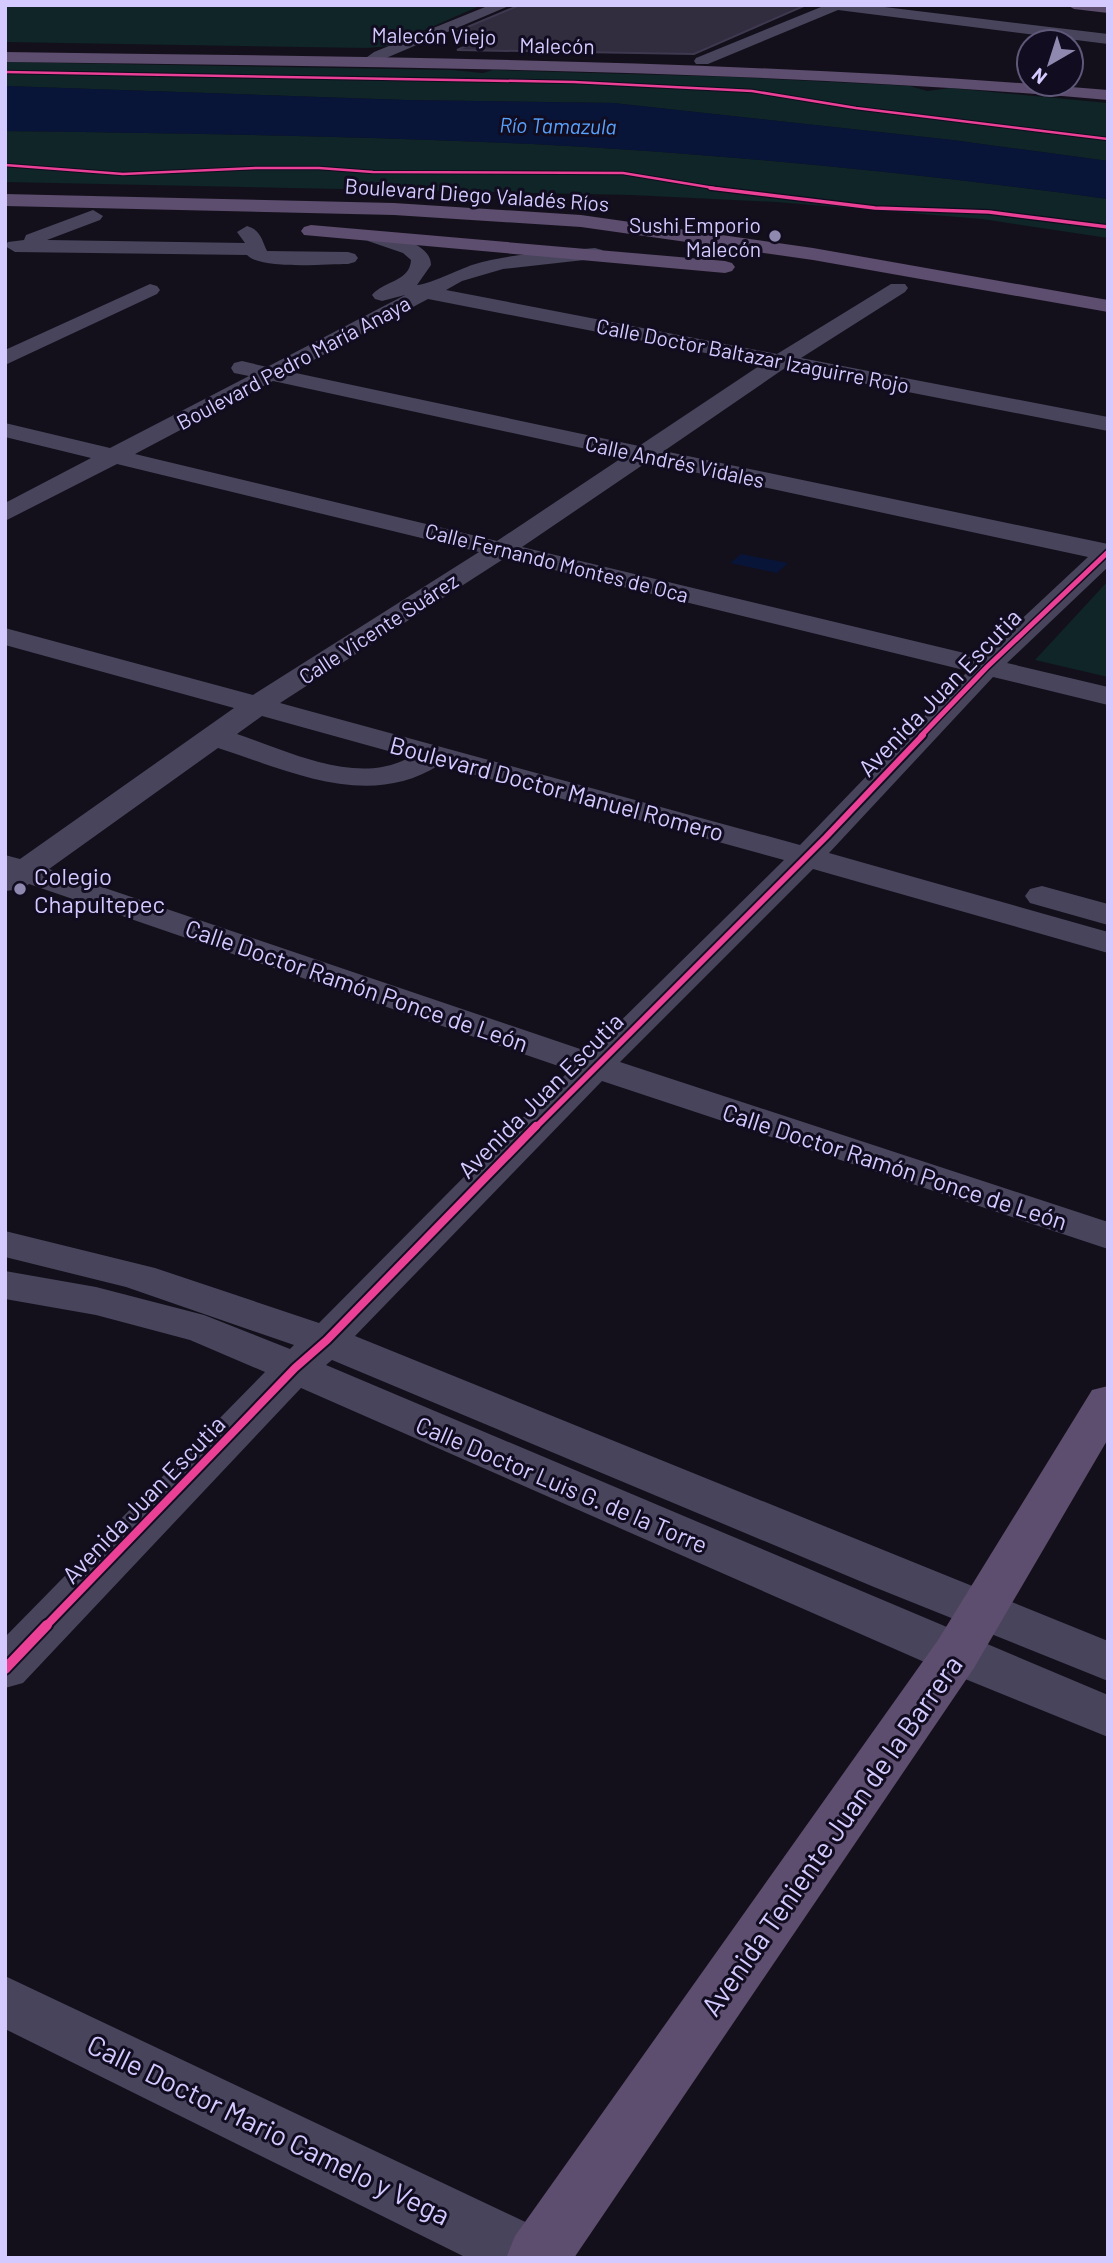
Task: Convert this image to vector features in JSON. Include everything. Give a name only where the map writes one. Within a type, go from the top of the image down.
[{"type":"main road","points":[[1074,5],[1108,9]]},
{"type":"main road","name":"Malecón Viejo","points":[[5,47],[373,59],[702,61],[1015,79]]},
{"type":"main road","name":"Malecón","points":[[5,57],[373,59],[643,67],[859,76],[1108,95]]},
{"type":"main road","points":[[643,67],[702,61]]},
{"type":"main road","points":[[1085,86],[1108,88]]},
{"type":"main road","name":"Boulevard Diego Valadés Ríos","points":[[5,200],[306,207],[539,217],[813,254],[1108,306]]},
{"type":"main road","points":[[237,224],[233,219],[234,215],[244,211],[306,207]]},
{"type":"main road","points":[[5,214],[265,226]]},
{"type":"main road","name":"Boulevard Diego Valadés Ríos","points":[[292,229],[750,267],[796,267],[804,264],[813,254]]},
{"type":"main road","points":[[864,284],[1108,323]]},
{"type":"main road","name":"Avenida Teniente Juan de la Barrera","points":[[535,2258],[969,1633],[1108,1401]]},
{"type":"street","points":[[373,59],[504,5]]},
{"type":"street","points":[[702,61],[838,5],[1108,39]]},
{"type":"street","points":[[10,248],[93,216]]},
{"type":"street","points":[[237,224],[254,240],[256,254],[274,258],[348,258]]},
{"type":"street","name":"Boulevard Pedro María Anaya","points":[[5,490],[417,275],[422,264],[421,258],[410,250],[375,237]]},
{"type":"street","points":[[10,248],[255,250]]},
{"type":"street","name":"Boulevard Pedro María Anaya","points":[[5,513],[455,277],[486,266],[533,258],[595,254]]},
{"type":"street","name":"Calle Doctor Baltazar Izaguirre Rojo","points":[[397,287],[1108,424]]},
{"type":"street","name":"Calle Vicente Suárez","points":[[11,874],[271,697],[502,549],[781,361],[898,288]]},
{"type":"street","points":[[5,358],[149,290]]},
{"type":"street","name":"Calle Andrés Vidales","points":[[242,368],[1108,553]]},
{"type":"street","name":"Calle Fernando Montes de Oca","points":[[5,430],[1108,696]]},
{"type":"street","name":"Avenida Juan Escutia","points":[[5,1669],[594,1066],[815,846],[987,667],[1108,553]]},
{"type":"street","name":"Boulevard Doctor Manuel Romero","points":[[5,610],[436,754],[1108,915]]},
{"type":"street","name":"Boulevard Doctor Manuel Romero","points":[[5,636],[271,697],[815,846],[1108,943]]},
{"type":"street","points":[[215,737],[354,778],[390,777],[407,771],[436,754]]},
{"type":"street","name":"Calle Doctor Ramón Ponce de León","points":[[11,874],[1108,1236]]},
{"type":"street","name":"Calle Doctor Luis G. de la Torre","points":[[5,1244],[68,1256],[192,1293],[311,1354],[969,1633],[1108,1717]]},
{"type":"street","name":"Calle Doctor Luis G. de la Torre","points":[[5,1285],[96,1301],[311,1354]]},
{"type":"street","name":"Calle Doctor Luis G. de la Torre","points":[[969,1633],[1108,1662]]},
{"type":"street","name":"Calle Doctor Mario Camelo y Vega","points":[[5,2001],[535,2258]]},
{"type":"green space","points":[[5,5],[482,5],[388,46],[367,48],[5,42]]},
{"type":"green space","points":[[5,62],[452,70],[483,73],[493,70],[733,77],[910,86],[927,91],[950,88],[1015,94],[1015,98],[1055,98],[1108,103],[1108,161],[952,140],[613,103],[405,100],[5,86]]},
{"type":"green space","points":[[5,131],[269,135],[533,144],[821,166],[1108,199],[1108,238],[982,219],[776,202],[631,195],[5,182]]},
{"type":"green space","points":[[1108,581],[1108,677],[1035,660]]},
{"type":"water","name":"Río Tamazula","points":[[5,86],[405,100],[613,103],[952,140],[1108,161],[1108,199],[821,166],[605,148],[335,137],[5,131]]},
{"type":"water","points":[[741,554],[788,563],[777,573],[730,563]]},
{"type":"building","points":[[520,5],[806,5],[694,54],[457,50],[485,38],[453,33]]},
{"type":"cycle path","points":[[5,72],[574,82],[752,91],[856,108],[1108,139]]},
{"type":"cycle path","points":[[5,165],[123,174],[256,168],[319,168],[373,172],[623,173],[754,195],[875,208],[989,212],[1108,227]]},
{"type":"cycle path","points":[[5,1669],[295,1368],[327,1340],[595,1066],[826,837],[987,667],[1108,552]]},
{"type":"place","name":"Sushi Emporio Malecón","points":[[775,236]]},
{"type":"place","name":"Colegio Chapultepec","points":[[20,889]]}]
